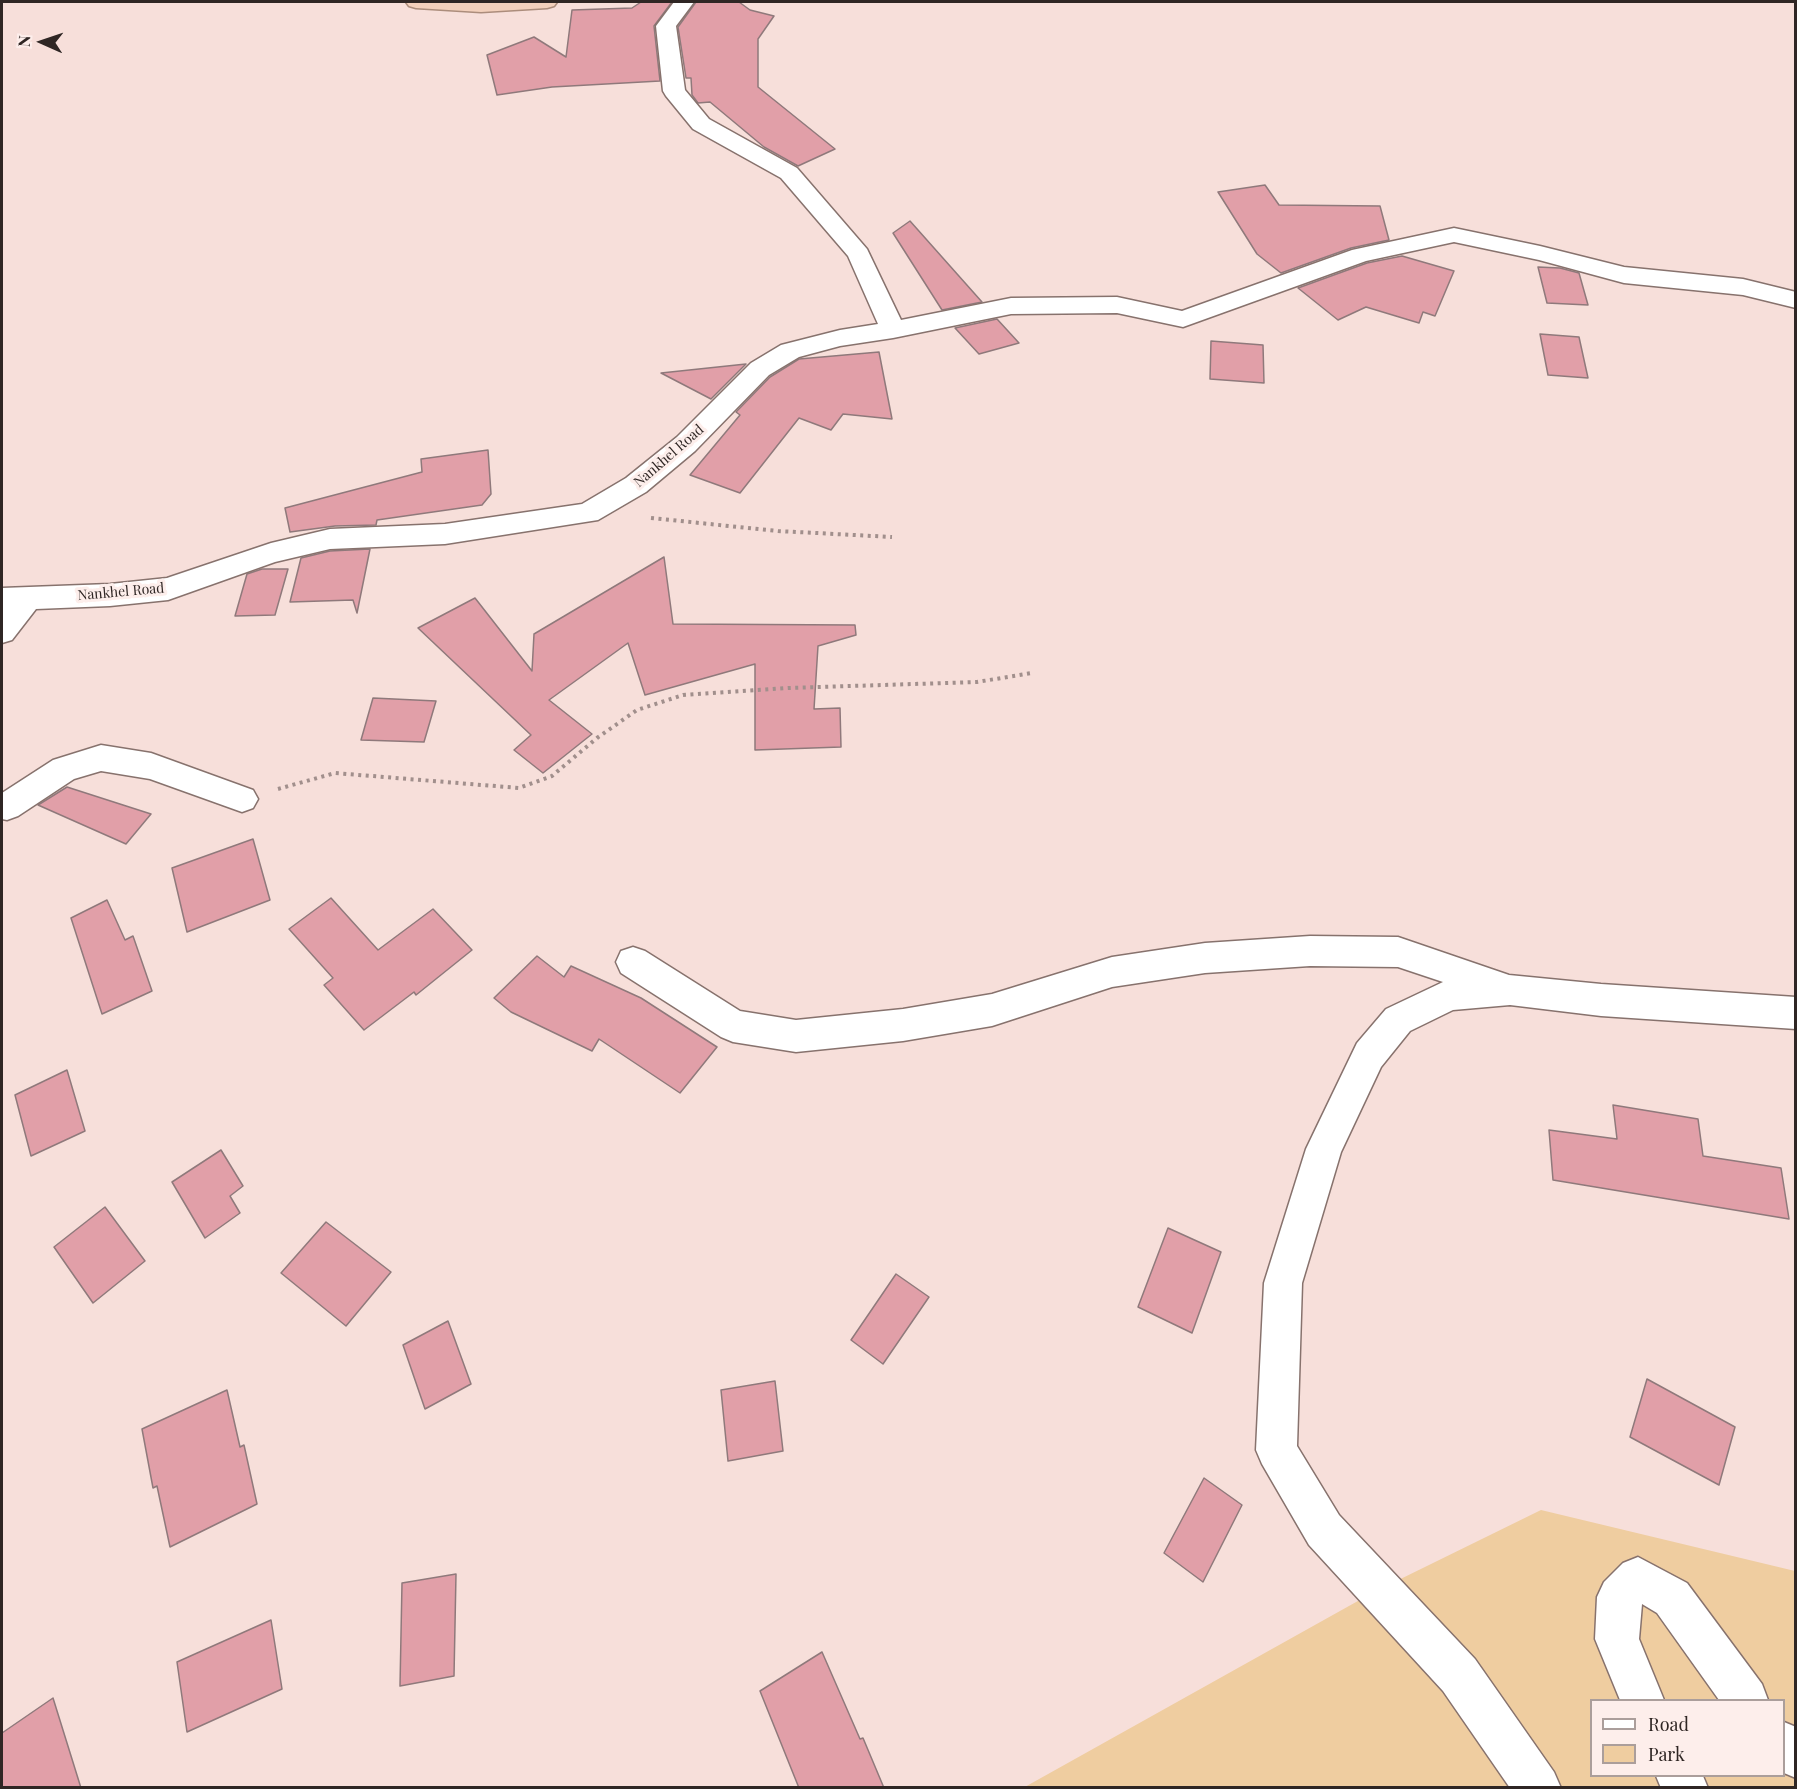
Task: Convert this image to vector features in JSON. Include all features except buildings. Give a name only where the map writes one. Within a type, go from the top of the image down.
[{"type":"highway","points":[[416,2],[498,6],[547,2]]},
{"type":"street","points":[[684,2],[666,26],[674,91],[700,124],[789,173],[859,254],[893,330]]},
{"type":"street","name":"Nankhel Road","points":[[15,598],[110,595],[168,589],[271,553],[330,539],[445,534],[588,513],[636,485],[686,444],[760,369],[790,351],[840,338],[893,330],[1011,306],[1117,305],[1183,319],[1360,255],[1454,235],[1540,253],[1624,275],[1743,287],[1796,300]]},
{"type":"street","points":[[2,632],[15,598]]},
{"type":"street","points":[[2,806],[7,807],[64,769],[100,758],[151,766],[242,799]]},
{"type":"street","points":[[633,962],[733,1026],[796,1036],[903,1025],[992,1010],[1112,972],[1205,958],[1310,951],[1398,952],[1510,990]]},
{"type":"street","points":[[1538,1788],[1459,1675],[1324,1530],[1276,1450],[1283,1283],[1324,1149],[1369,1055],[1398,1020],[1450,995],[1510,990],[1600,1000],[1796,1013]]},
{"type":"street","points":[[1641,1699],[1617,1639],[1619,1597],[1638,1578],[1672,1599],[1745,1699]]},
{"type":"path","points":[[588,513],[778,531],[892,537]]},
{"type":"path","points":[[242,799],[335,773],[519,788],[552,776],[597,738],[637,710],[683,695],[788,688],[977,682],[1032,673]]},
{"type":"green space","points":[[1541,1510],[1795,1571],[1795,1787],[1023,1788],[1374,1592]]}]
